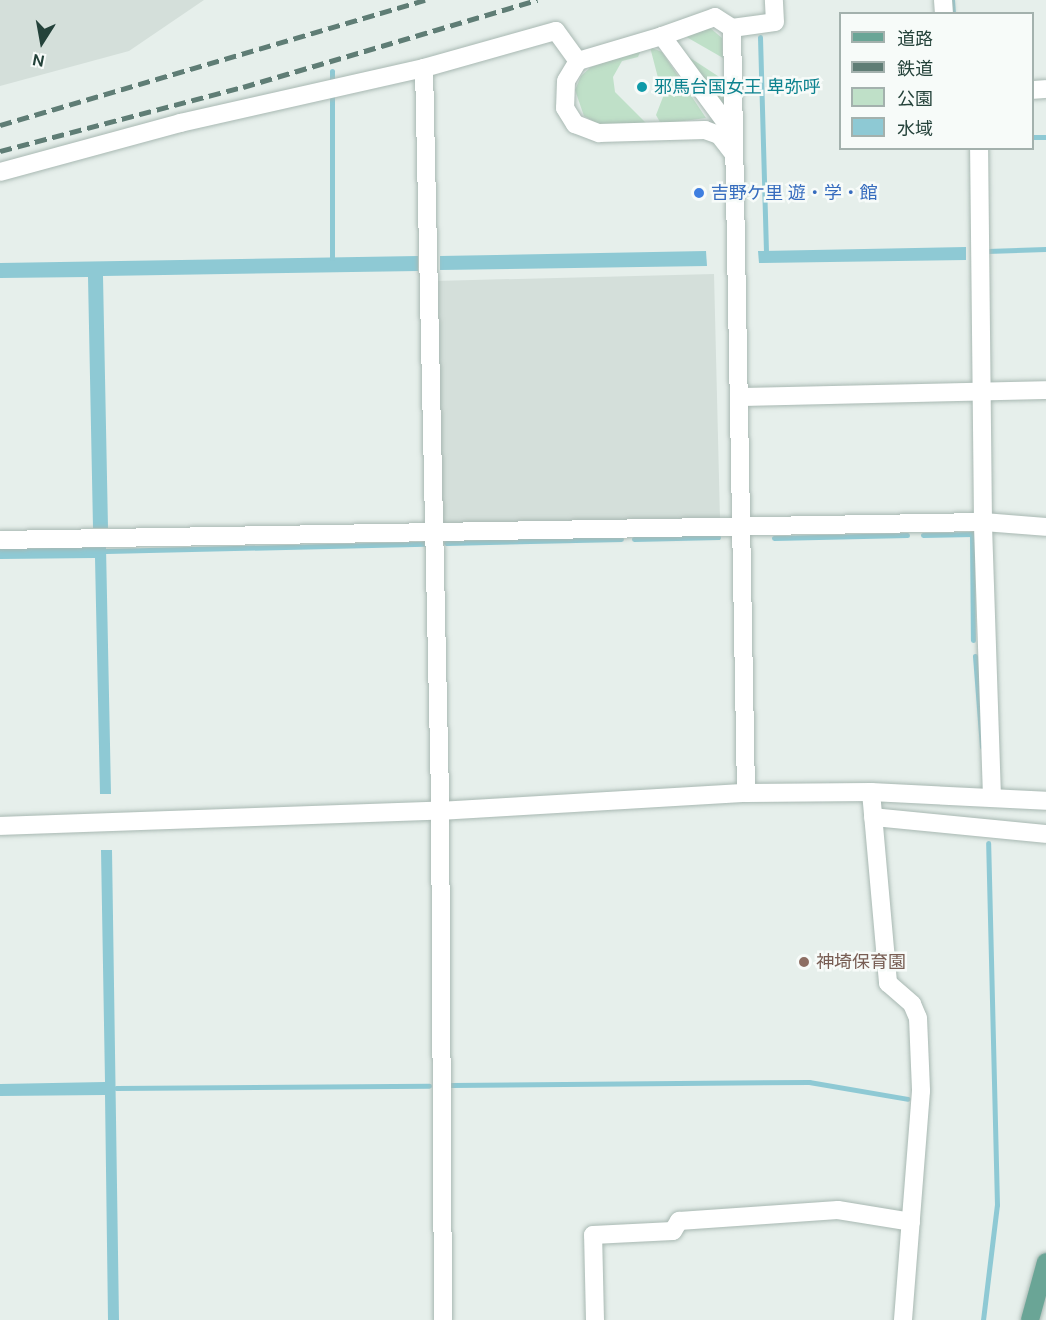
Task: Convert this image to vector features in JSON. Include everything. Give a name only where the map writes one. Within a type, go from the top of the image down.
[{"type":"main road","points":[[1030,1320],[1046,1262]]},
{"type":"street","points":[[734,154],[719,135],[705,130],[599,133],[575,124],[565,108],[566,81],[578,61],[662,36],[715,17],[732,28],[775,22],[774,0]]},
{"type":"street","points":[[732,28],[732,131],[741,397],[746,793]]},
{"type":"street","points":[[0,172],[180,123],[424,68],[556,31],[578,61]]},
{"type":"street","points":[[662,36],[732,131]]},
{"type":"street","points":[[424,68],[436,533],[443,1320]]},
{"type":"street","points":[[979,150],[983,522],[992,797]]},
{"type":"street","points":[[741,397],[1046,390]]},
{"type":"street","points":[[0,540],[983,522],[1046,526]]},
{"type":"street","points":[[871,792],[888,983],[912,1004],[918,1018],[921,1091],[903,1320]]},
{"type":"street","points":[[0,826],[439,811],[746,793],[871,792],[1046,801]]},
{"type":"street","points":[[873,817],[1046,834]]},
{"type":"street","points":[[595,1320],[593,1235],[673,1231],[679,1221],[838,1210],[911,1222]]},
{"type":"shaded area","points":[[0,0],[204,0],[129,51],[0,86]]},
{"type":"shaded area","points":[[714,274],[720,519],[441,526],[435,281]]},
{"type":"green space","points":[[709,27],[722,38],[723,58],[683,35]]},
{"type":"green space","points":[[650,47],[662,52],[706,118],[661,124],[656,115],[663,97]]},
{"type":"green space","points":[[641,50],[638,57],[622,61],[613,77],[615,92],[648,125],[600,125],[584,116],[575,90],[581,76],[591,67]]},
{"type":"green space","points":[[678,50],[724,80],[726,116]]},
{"type":"water","points":[[966,247],[966,260],[759,263],[758,251]]},
{"type":"water","points":[[706,251],[707,266],[440,270],[440,256]]},
{"type":"water","points":[[418,256],[418,271],[103,276],[108,528],[93,528],[88,277],[0,278],[0,263]]},
{"type":"water","points":[[106,547],[111,794],[100,794],[95,558],[0,559],[0,549]]},
{"type":"water","points":[[101,850],[112,850],[119,1320],[108,1320],[105,1095],[0,1096],[0,1084],[105,1082]]},
{"type":"waterway","points":[[952,0],[953,12]]},
{"type":"waterway","points":[[760,37],[766,251]]},
{"type":"waterway","points":[[332,71],[332,258]]},
{"type":"waterway","points":[[1034,137],[1046,137]]},
{"type":"waterway","points":[[987,251],[1046,249]]},
{"type":"waterway","points":[[923,535],[972,534],[973,640]]},
{"type":"waterway","points":[[774,538],[907,535]]},
{"type":"waterway","points":[[634,539],[718,537]]},
{"type":"waterway","points":[[446,543],[621,539]]},
{"type":"waterway","points":[[106,551],[425,544]]},
{"type":"waterway","points":[[975,656],[982,747]]},
{"type":"waterway","points":[[983,1320],[997,1205],[988,843]]},
{"type":"waterway","points":[[451,1085],[809,1082],[908,1099]]},
{"type":"waterway","points":[[116,1088],[429,1086]]},
{"type":"railway","points":[[0,125],[425,0]]},
{"type":"railway","points":[[0,151],[243,87],[537,0]]},
{"type":"place","name":"邪馬台国女王 卑弥呼","points":[[642,87]]},
{"type":"place","name":"吉野ケ里 遊・学・館","points":[[699,193]]},
{"type":"place","name":"神埼保育園","points":[[804,962]]}]
